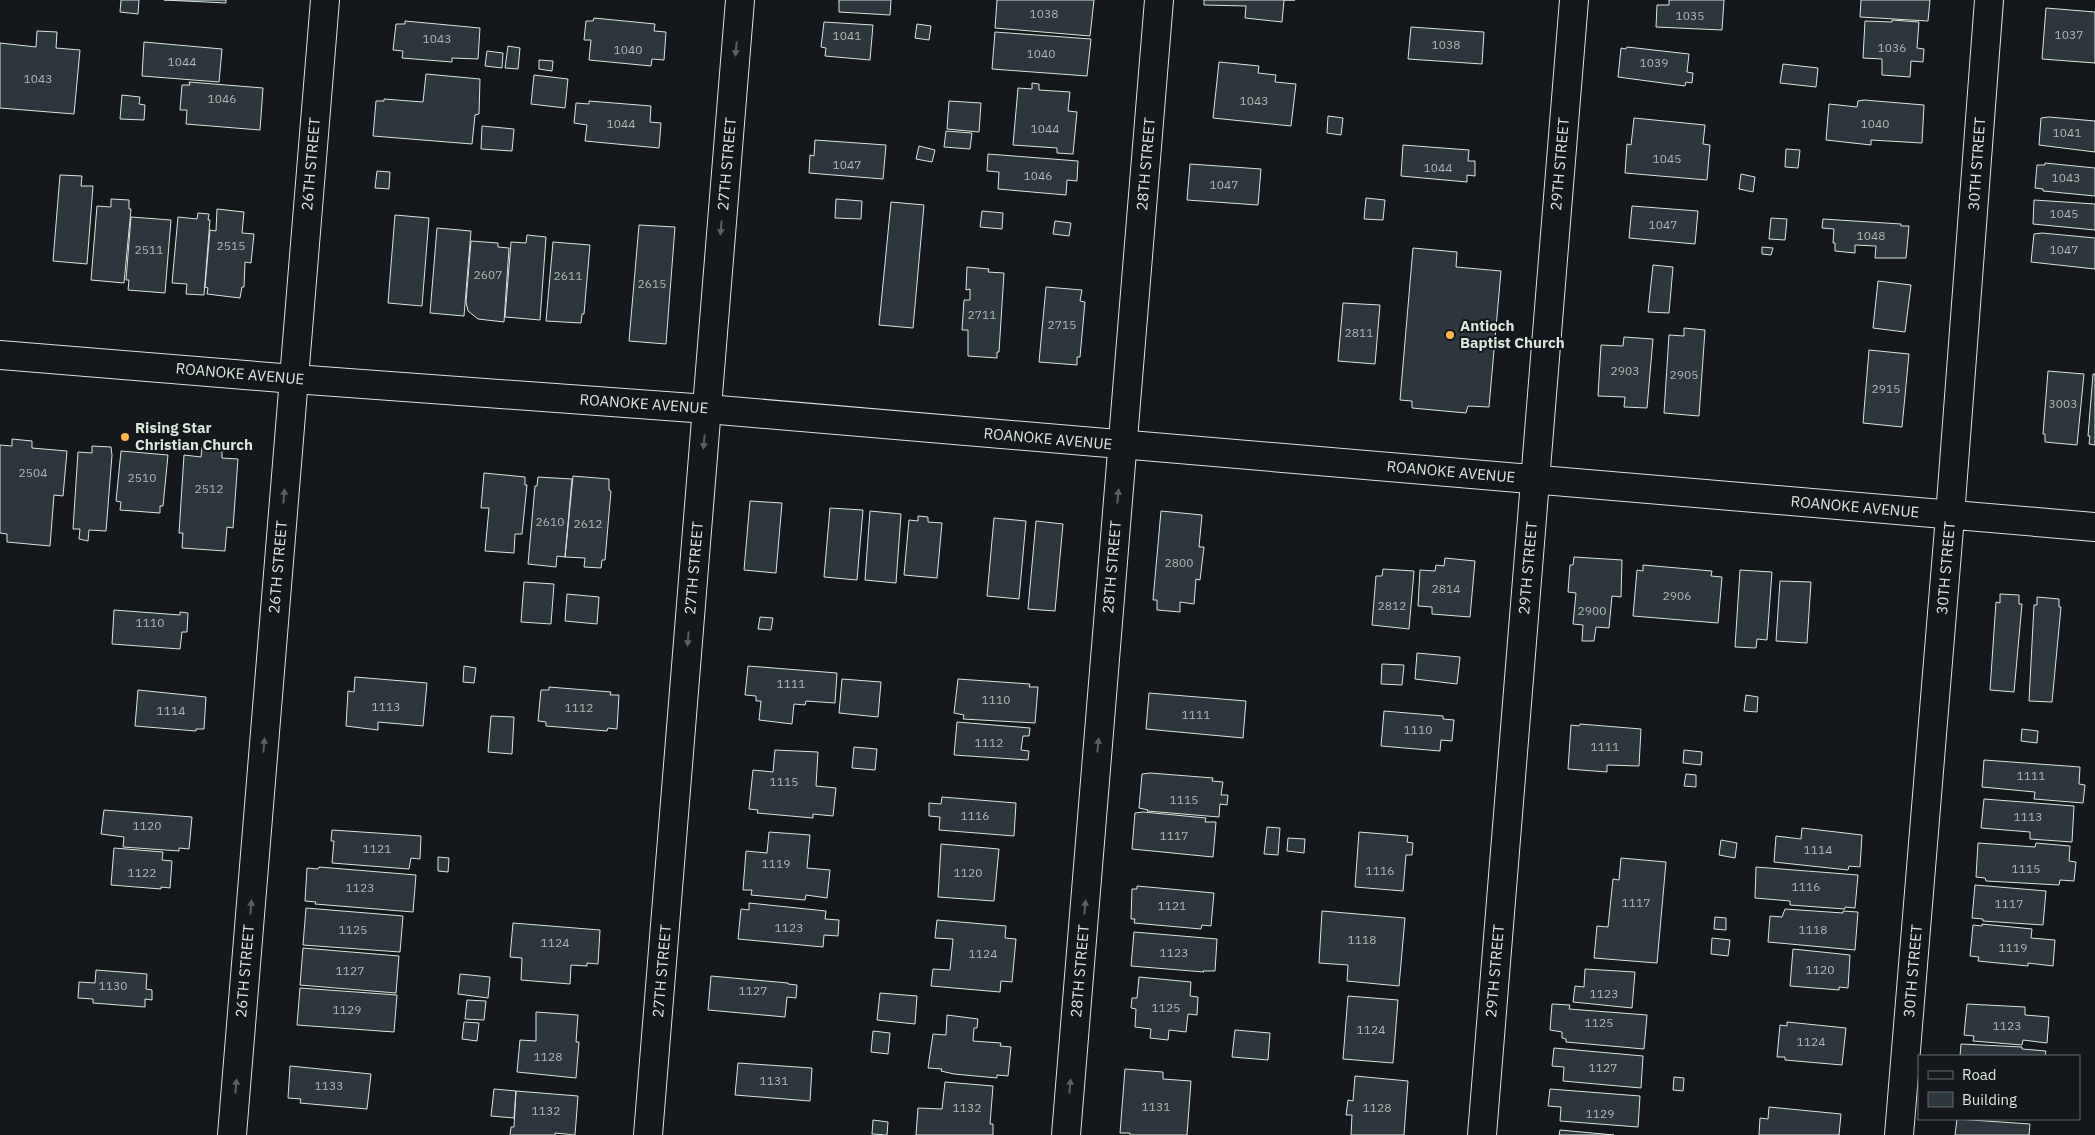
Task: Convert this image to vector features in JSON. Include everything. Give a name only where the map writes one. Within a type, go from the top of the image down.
[{"type":"street","name":"26TH STREET","points":[[232,1135],[324,0]]},
{"type":"street","name":"27TH STREET","points":[[648,1135],[740,0]]},
{"type":"street","name":"28TH STREET","points":[[1066,1135],[1159,0]]},
{"type":"street","name":"29TH STREET","points":[[1482,1135],[1574,0]]},
{"type":"street","name":"30TH STREET","points":[[1899,1135],[1950,516],[1989,0]]},
{"type":"street","name":"ROANOKE AVENUE","points":[[0,355],[294,379],[707,409],[2095,527]]},
{"type":"building","points":[[121,0],[139,0],[138,14],[120,12]]},
{"type":"building","points":[[164,0],[226,0],[226,3]]},
{"type":"building","points":[[839,0],[891,0],[890,15],[839,12]]},
{"type":"building","points":[[997,0],[1094,0],[1090,36],[995,28]]},
{"type":"building","points":[[1204,0],[1284,0],[1282,22],[1245,18],[1246,6],[1204,5]]},
{"type":"building","points":[[1669,0],[1724,0],[1722,30],[1656,27],[1657,5],[1669,5]]},
{"type":"building","points":[[1861,0],[1930,0],[1928,21],[1860,17]]},
{"type":"building","points":[[2046,8],[2095,12],[2095,63],[2042,59]]},
{"type":"building","points":[[594,18],[655,24],[654,31],[666,32],[664,60],[652,59],[651,66],[589,60],[591,40],[584,40],[586,21],[593,21]]},
{"type":"building","points":[[1892,20],[1919,22],[1917,48],[1924,49],[1923,62],[1911,61],[1910,77],[1882,75],[1882,59],[1863,58],[1865,21],[1892,22]]},
{"type":"building","points":[[405,21],[480,28],[478,59],[452,58],[452,62],[402,58],[403,51],[393,50],[396,24],[405,24]]},
{"type":"building","points":[[824,22],[873,25],[870,60],[825,56],[826,48],[821,47]]},
{"type":"building","points":[[917,24],[931,26],[929,40],[915,38]]},
{"type":"building","points":[[1411,27],[1484,32],[1482,64],[1408,59]]},
{"type":"building","points":[[37,31],[57,32],[56,48],[80,50],[74,114],[0,108],[0,43],[36,47]]},
{"type":"building","points":[[995,32],[1091,39],[1087,76],[992,69]]},
{"type":"building","points":[[144,42],[222,49],[219,82],[142,76]]},
{"type":"building","points":[[508,46],[520,48],[518,69],[505,68]]},
{"type":"building","points":[[1627,47],[1689,54],[1687,72],[1693,73],[1692,83],[1686,82],[1685,86],[1618,77],[1621,48],[1626,49]]},
{"type":"building","points":[[487,51],[503,53],[502,68],[485,66]]},
{"type":"building","points":[[539,60],[553,61],[552,71],[539,69]]},
{"type":"building","points":[[1219,62],[1259,66],[1258,73],[1276,75],[1275,82],[1296,84],[1291,126],[1213,118]]},
{"type":"building","points":[[1783,64],[1818,68],[1816,87],[1780,83]]},
{"type":"building","points":[[426,74],[480,79],[479,114],[475,115],[472,144],[373,136],[376,101],[384,101],[384,99],[423,102]]},
{"type":"building","points":[[534,75],[568,79],[565,108],[531,104]]},
{"type":"building","points":[[189,82],[263,88],[260,130],[186,124],[187,110],[180,110],[182,85],[190,85]]},
{"type":"building","points":[[1032,83],[1039,84],[1039,90],[1070,92],[1068,111],[1077,112],[1073,154],[1057,153],[1057,148],[1013,145],[1018,88],[1032,89]]},
{"type":"building","points":[[122,95],[140,97],[139,104],[145,105],[144,120],[120,119]]},
{"type":"building","points":[[589,101],[651,106],[650,122],[661,123],[659,148],[585,141],[587,125],[574,123],[576,103],[589,104]]},
{"type":"building","points":[[949,101],[981,103],[979,132],[947,129]]},
{"type":"building","points":[[1858,101],[1924,105],[1922,143],[1871,140],[1871,145],[1826,140],[1829,104],[1857,107]]},
{"type":"building","points":[[1328,116],[1343,118],[1341,135],[1327,133]]},
{"type":"building","points":[[1634,118],[1705,125],[1703,144],[1710,145],[1707,180],[1625,173],[1627,144],[1631,145]]},
{"type":"building","points":[[2041,118],[2095,121],[2095,152],[2039,145]]},
{"type":"building","points":[[482,126],[514,129],[512,151],[481,149]]},
{"type":"building","points":[[946,131],[972,133],[970,149],[944,147]]},
{"type":"building","points":[[815,140],[886,145],[883,179],[809,173],[810,155],[814,156]]},
{"type":"building","points":[[1403,145],[1469,150],[1468,161],[1475,161],[1475,176],[1467,175],[1467,182],[1401,176]]},
{"type":"building","points":[[919,146],[935,150],[932,162],[916,159]]},
{"type":"building","points":[[1786,149],[1800,150],[1798,168],[1785,167]]},
{"type":"building","points":[[988,154],[1078,161],[1077,181],[1067,180],[1066,195],[998,189],[999,172],[987,171]]},
{"type":"building","points":[[2045,163],[2095,168],[2095,196],[2043,191],[2043,189],[2035,188],[2037,165],[2045,165]]},
{"type":"building","points":[[1190,164],[1261,169],[1258,205],[1187,200]]},
{"type":"building","points":[[377,171],[390,172],[389,189],[375,188]]},
{"type":"building","points":[[1741,174],[1755,177],[1753,192],[1739,189]]},
{"type":"building","points":[[60,175],[82,176],[81,186],[93,186],[87,264],[53,261]]},
{"type":"building","points":[[1366,198],[1385,200],[1383,220],[1364,219]]},
{"type":"building","points":[[111,199],[129,200],[129,209],[131,209],[124,283],[91,280],[97,206],[111,207]]},
{"type":"building","points":[[836,199],[862,201],[861,219],[835,218]]},
{"type":"building","points":[[2034,200],[2095,204],[2095,230],[2033,224]]},
{"type":"building","points":[[891,202],[924,205],[913,328],[879,325]]},
{"type":"building","points":[[1632,206],[1698,211],[1695,244],[1629,238]]},
{"type":"building","points":[[217,209],[244,212],[242,233],[254,234],[251,263],[245,262],[244,287],[242,287],[240,298],[207,294],[208,288],[205,287],[210,230],[216,231]]},
{"type":"building","points":[[982,211],[1003,213],[1002,229],[980,227]]},
{"type":"building","points":[[198,213],[209,214],[208,220],[210,220],[204,295],[186,294],[187,284],[172,283],[178,217],[197,219]]},
{"type":"building","points":[[395,215],[429,218],[422,306],[388,303]]},
{"type":"building","points":[[131,217],[171,220],[165,293],[128,290],[129,280],[126,280]]},
{"type":"building","points":[[1771,218],[1787,219],[1785,240],[1769,239]]},
{"type":"building","points":[[1823,219],[1909,226],[1906,258],[1875,258],[1876,246],[1855,245],[1855,253],[1835,251],[1835,243],[1833,243],[1834,229],[1822,228]]},
{"type":"building","points":[[1055,221],[1071,223],[1069,236],[1053,234]]},
{"type":"building","points":[[639,225],[675,227],[666,344],[629,341]]},
{"type":"building","points":[[437,228],[471,231],[464,316],[430,313]]},
{"type":"building","points":[[2042,233],[2095,238],[2095,269],[2031,262],[2034,234]]},
{"type":"building","points":[[527,235],[546,237],[540,320],[505,317],[511,242],[526,243]]},
{"type":"building","points":[[471,241],[498,243],[498,247],[509,248],[504,322],[478,319],[468,311],[466,302]]},
{"type":"building","points":[[553,242],[590,245],[584,314],[582,314],[581,323],[546,321]]},
{"type":"building","points":[[1762,247],[1773,248],[1771,255],[1762,254]]},
{"type":"building","name":"Antioch Baptist Church","points":[[1413,248],[1457,252],[1456,267],[1501,271],[1489,407],[1468,406],[1466,413],[1412,408],[1412,401],[1400,400]]},
{"type":"building","points":[[1653,265],[1673,267],[1669,313],[1648,312]]},
{"type":"building","points":[[967,267],[989,269],[988,272],[1004,273],[999,352],[997,352],[997,358],[968,356],[968,330],[962,330],[964,300],[970,300],[970,289],[966,290]]},
{"type":"building","points":[[1878,281],[1911,285],[1905,332],[1873,328]]},
{"type":"building","points":[[1046,287],[1082,290],[1080,301],[1085,302],[1080,357],[1077,357],[1077,365],[1039,362]]},
{"type":"building","points":[[1343,303],[1380,305],[1375,364],[1338,361]]},
{"type":"building","points":[[1684,328],[1705,330],[1699,416],[1664,413],[1669,335],[1684,336]]},
{"type":"building","points":[[1624,337],[1653,339],[1647,408],[1624,407],[1625,397],[1598,396],[1601,345],[1623,346]]},
{"type":"building","points":[[1869,350],[1909,354],[1902,427],[1863,423]]},
{"type":"building","points":[[2048,371],[2084,374],[2077,445],[2045,442],[2045,434],[2043,434]]},
{"type":"building","points":[[2093,374],[2095,374],[2095,445],[2089,444],[2090,436],[2088,436]]},
{"type":"building","points":[[12,439],[32,441],[32,448],[67,451],[63,496],[54,495],[50,546],[7,542],[7,534],[0,533],[0,445],[12,446]]},
{"type":"building","points":[[92,446],[111,447],[112,455],[106,531],[89,530],[88,541],[79,539],[80,529],[73,529],[78,452],[92,453]]},
{"type":"building","points":[[202,447],[222,448],[222,458],[238,459],[233,528],[227,527],[225,551],[182,548],[183,533],[179,533],[184,455],[201,457]]},
{"type":"building","points":[[121,451],[168,455],[163,506],[160,506],[160,513],[120,510],[121,502],[116,501]]},
{"type":"building","points":[[484,473],[525,477],[525,485],[527,485],[522,534],[515,534],[514,553],[485,551],[489,508],[481,508]]},
{"type":"building","points":[[573,476],[609,479],[609,490],[611,491],[605,560],[602,560],[601,568],[584,567],[585,558],[565,557]]},
{"type":"building","points":[[538,477],[572,479],[565,557],[557,556],[556,567],[528,564],[535,486],[537,486]]},
{"type":"building","points":[[750,501],[782,503],[776,573],[744,570]]},
{"type":"building","points":[[830,508],[863,510],[857,580],[824,577]]},
{"type":"building","points":[[870,511],[901,514],[896,583],[865,580]]},
{"type":"building","points":[[1161,511],[1202,515],[1199,547],[1204,547],[1200,580],[1196,579],[1194,604],[1180,602],[1180,612],[1157,610],[1157,600],[1153,600]]},
{"type":"building","points":[[918,516],[928,517],[928,522],[942,523],[937,578],[904,575],[909,520],[918,521]]},
{"type":"building","points":[[994,518],[1026,521],[1019,599],[987,596]]},
{"type":"building","points":[[1036,521],[1063,524],[1055,611],[1028,609]]},
{"type":"building","points":[[1574,557],[1622,560],[1621,597],[1612,596],[1609,628],[1596,627],[1594,641],[1582,641],[1583,625],[1573,624],[1576,593],[1568,592],[1570,565],[1573,565]]},
{"type":"building","points":[[1445,558],[1475,561],[1470,617],[1432,614],[1432,607],[1418,606],[1420,570],[1435,571],[1436,565],[1444,566]]},
{"type":"building","points":[[1643,565],[1712,571],[1711,576],[1722,577],[1718,623],[1633,616],[1637,570],[1643,571]]},
{"type":"building","points":[[1383,569],[1414,571],[1409,629],[1372,625],[1376,576],[1382,576]]},
{"type":"building","points":[[1740,570],[1772,572],[1767,640],[1757,639],[1756,648],[1735,647]]},
{"type":"building","points":[[1780,581],[1811,582],[1807,643],[1776,641]]},
{"type":"building","points":[[524,582],[554,584],[551,624],[521,622]]},
{"type":"building","points":[[567,594],[599,597],[597,624],[565,621]]},
{"type":"building","points":[[2000,594],[2019,595],[2019,604],[2022,604],[2014,692],[1990,690],[1996,602],[2000,603]]},
{"type":"building","points":[[2037,597],[2059,599],[2059,607],[2061,607],[2052,702],[2029,701],[2034,605],[2037,605]]},
{"type":"building","points":[[114,610],[180,615],[180,612],[188,613],[187,632],[182,632],[180,649],[112,644]]},
{"type":"building","points":[[760,617],[773,618],[771,630],[758,629]]},
{"type":"building","points":[[1417,653],[1460,657],[1457,684],[1415,679]]},
{"type":"building","points":[[1382,664],[1404,665],[1402,685],[1381,684]]},
{"type":"building","points":[[464,666],[476,668],[474,683],[463,682]]},
{"type":"building","points":[[748,666],[837,673],[835,703],[806,701],[805,705],[794,704],[792,724],[759,720],[761,701],[756,701],[756,696],[745,695]]},
{"type":"building","points":[[355,677],[427,683],[423,726],[378,722],[378,730],[346,726],[348,691],[354,692]]},
{"type":"building","points":[[842,679],[881,682],[878,717],[839,713]]},
{"type":"building","points":[[958,679],[1030,684],[1029,687],[1038,687],[1035,723],[963,719],[964,715],[954,713]]},
{"type":"building","points":[[549,687],[611,692],[610,695],[619,695],[617,729],[608,728],[607,731],[546,726],[546,722],[538,721],[541,690],[549,690]]},
{"type":"building","points":[[138,690],[206,697],[204,729],[196,729],[196,731],[135,726]]},
{"type":"building","points":[[1149,693],[1246,701],[1243,738],[1146,729]]},
{"type":"building","points":[[1746,695],[1758,697],[1757,712],[1744,711]]},
{"type":"building","points":[[1384,711],[1443,716],[1443,719],[1454,720],[1452,741],[1441,740],[1440,751],[1381,746]]},
{"type":"building","points":[[491,716],[514,717],[512,754],[488,752]]},
{"type":"building","points":[[957,722],[1030,728],[1029,736],[1023,736],[1021,750],[1029,751],[1028,760],[954,755]]},
{"type":"building","points":[[1580,724],[1641,729],[1639,766],[1607,765],[1607,772],[1568,769],[1571,725],[1579,726]]},
{"type":"building","points":[[2022,729],[2038,731],[2037,743],[2021,741]]},
{"type":"building","points":[[854,747],[877,749],[875,770],[852,768]]},
{"type":"building","points":[[775,750],[818,752],[816,786],[836,788],[833,816],[813,814],[813,818],[757,813],[758,810],[749,809],[753,770],[773,772]]},
{"type":"building","points":[[1684,750],[1702,752],[1701,765],[1683,763]]},
{"type":"building","points":[[1984,760],[2080,767],[2079,784],[2085,785],[2083,803],[2034,799],[2035,792],[1982,787]]},
{"type":"building","points":[[1142,774],[1213,778],[1212,781],[1223,782],[1221,795],[1228,795],[1227,805],[1220,804],[1219,817],[1147,811],[1139,808]]},
{"type":"building","points":[[1686,774],[1696,775],[1696,787],[1684,786]]},
{"type":"building","points":[[942,797],[1016,803],[1014,836],[939,830],[940,817],[929,816],[929,803],[941,804]]},
{"type":"building","points":[[1984,799],[2074,806],[2072,842],[2030,839],[2030,832],[1981,828]]},
{"type":"building","points":[[104,810],[192,817],[189,849],[179,848],[179,851],[123,847],[124,837],[101,834]]},
{"type":"building","points":[[1143,812],[1206,818],[1205,822],[1216,822],[1213,857],[1132,849],[1135,813]]},
{"type":"building","points":[[1267,827],[1280,828],[1278,855],[1264,854]]},
{"type":"building","points":[[1802,828],[1862,835],[1860,867],[1849,866],[1848,870],[1774,862],[1776,836],[1801,839]]},
{"type":"building","points":[[332,830],[421,836],[420,859],[411,858],[409,869],[332,863],[334,841],[331,841]]},
{"type":"building","points":[[769,832],[810,835],[807,868],[830,870],[827,898],[806,895],[805,900],[751,895],[752,890],[743,890],[746,851],[767,853]]},
{"type":"building","points":[[1359,832],[1408,836],[1407,842],[1413,843],[1412,855],[1406,855],[1403,891],[1355,887]]},
{"type":"building","points":[[1288,838],[1305,839],[1304,853],[1287,851]]},
{"type":"building","points":[[1721,840],[1737,843],[1735,858],[1719,855]]},
{"type":"building","points":[[1978,843],[2035,847],[2036,843],[2070,846],[2069,861],[2076,862],[2074,881],[2060,880],[2059,885],[1986,881],[1985,878],[1976,877]]},
{"type":"building","points":[[941,844],[999,849],[994,901],[938,897]]},
{"type":"building","points":[[114,848],[163,852],[162,860],[172,861],[170,888],[111,885]]},
{"type":"building","points":[[438,857],[449,858],[448,872],[438,871]]},
{"type":"building","points":[[1621,858],[1666,862],[1657,963],[1594,958],[1597,926],[1608,927],[1613,879],[1619,880]]},
{"type":"building","points":[[319,867],[416,875],[413,912],[315,904],[316,902],[305,901],[307,868],[318,869]]},
{"type":"building","points":[[1756,867],[1858,875],[1855,908],[1790,905],[1790,901],[1755,898]]},
{"type":"building","points":[[1975,885],[2046,891],[2043,925],[1983,921],[1983,919],[1972,918]]},
{"type":"building","points":[[1137,886],[1214,893],[1211,926],[1202,925],[1201,929],[1134,923],[1135,919],[1131,919],[1132,889],[1137,889]]},
{"type":"building","points":[[749,903],[826,911],[825,919],[839,920],[838,936],[824,935],[823,947],[738,939],[741,909],[749,910]]},
{"type":"building","points":[[306,908],[403,916],[400,952],[303,945]]},
{"type":"building","points":[[1785,909],[1843,913],[1843,911],[1858,912],[1855,950],[1768,942],[1770,916],[1782,917]]},
{"type":"building","points":[[1322,911],[1405,918],[1399,986],[1347,981],[1348,965],[1319,963]]},
{"type":"building","points":[[1715,917],[1726,918],[1726,930],[1714,929]]},
{"type":"building","points":[[937,920],[1006,926],[1005,938],[1016,939],[1012,982],[1001,981],[1000,992],[931,986],[933,969],[950,970],[953,939],[935,938]]},
{"type":"building","points":[[513,923],[600,930],[598,964],[587,963],[587,966],[571,965],[570,984],[521,980],[522,958],[510,957]]},
{"type":"building","points":[[1982,924],[2032,929],[2031,938],[2055,940],[2053,966],[2028,963],[2028,966],[1978,961],[1979,957],[1970,956],[1973,925],[1982,926]]},
{"type":"building","points":[[1134,932],[1217,939],[1215,971],[1204,972],[1131,966]]},
{"type":"building","points":[[1712,938],[1730,940],[1728,956],[1711,954]]},
{"type":"building","points":[[303,948],[399,956],[396,993],[300,985]]},
{"type":"building","points":[[1793,949],[1850,955],[1848,988],[1839,987],[1839,990],[1790,986]]},
{"type":"building","points":[[1585,969],[1635,972],[1632,1008],[1573,1002],[1575,986],[1584,987]]},
{"type":"building","points":[[96,970],[147,974],[146,989],[152,990],[152,1000],[145,999],[145,1007],[93,1003],[93,999],[78,998],[79,982],[95,983]]},
{"type":"building","points":[[460,974],[490,977],[488,998],[458,994]]},
{"type":"building","points":[[711,976],[797,985],[796,998],[787,997],[785,1017],[708,1010]]},
{"type":"building","points":[[1139,977],[1191,982],[1190,996],[1198,997],[1197,1015],[1188,1014],[1186,1032],[1169,1030],[1168,1040],[1150,1038],[1151,1029],[1135,1027],[1136,1009],[1131,1008],[1132,998],[1137,998]]},
{"type":"building","points":[[300,988],[397,995],[394,1032],[297,1025]]},
{"type":"building","points":[[880,993],[917,996],[915,1024],[877,1020]]},
{"type":"building","points":[[1348,996],[1398,1000],[1393,1063],[1343,1059]]},
{"type":"building","points":[[467,1000],[486,1001],[484,1020],[465,1019]]},
{"type":"building","points":[[1552,1004],[1570,1005],[1569,1009],[1647,1015],[1644,1049],[1566,1042],[1566,1039],[1562,1038],[1562,1032],[1550,1030]]},
{"type":"building","points":[[1967,1004],[2025,1007],[2025,1015],[2049,1017],[2047,1043],[2023,1040],[2022,1045],[1973,1041],[1974,1036],[1964,1035]]},
{"type":"building","points":[[536,1012],[578,1015],[576,1042],[579,1042],[576,1078],[517,1072],[520,1040],[536,1041]]},
{"type":"building","points":[[947,1015],[978,1019],[977,1028],[974,1028],[973,1041],[1001,1043],[1000,1046],[1011,1047],[1008,1076],[997,1075],[997,1078],[954,1074],[941,1071],[942,1069],[928,1068],[933,1034],[946,1035]]},
{"type":"building","points":[[464,1022],[479,1023],[477,1041],[462,1039]]},
{"type":"building","points":[[1787,1022],[1846,1028],[1842,1065],[1785,1060],[1785,1057],[1777,1057],[1780,1025],[1787,1026]]},
{"type":"building","points":[[1235,1030],[1270,1033],[1268,1060],[1232,1057]]},
{"type":"building","points":[[873,1031],[890,1033],[888,1054],[871,1052]]},
{"type":"building","points":[[1961,1044],[2022,1047],[2022,1049],[2046,1051],[2045,1055],[1960,1055]]},
{"type":"building","points":[[1554,1048],[1643,1056],[1641,1088],[1563,1081],[1564,1067],[1552,1066]]},
{"type":"building","points":[[738,1063],[812,1068],[810,1101],[735,1095]]},
{"type":"building","points":[[290,1066],[371,1074],[367,1109],[300,1103],[301,1099],[288,1098]]},
{"type":"building","points":[[1125,1069],[1163,1072],[1163,1079],[1191,1081],[1187,1135],[1130,1135],[1130,1133],[1120,1133]]},
{"type":"building","points":[[1355,1076],[1408,1081],[1404,1135],[1351,1135],[1352,1115],[1346,1115],[1348,1100],[1353,1101]]},
{"type":"building","points":[[1674,1077],[1684,1078],[1683,1091],[1673,1090]]},
{"type":"building","points":[[945,1082],[993,1086],[990,1124],[993,1124],[993,1135],[916,1135],[918,1108],[942,1109]]},
{"type":"building","points":[[494,1089],[516,1091],[514,1118],[491,1116]]},
{"type":"building","points":[[1550,1089],[1640,1096],[1638,1127],[1560,1121],[1561,1107],[1548,1106]]},
{"type":"building","points":[[516,1091],[578,1096],[575,1135],[555,1133],[555,1135],[510,1135],[511,1127],[514,1127]]},
{"type":"building","points":[[1769,1107],[1841,1114],[1839,1135],[1759,1135],[1760,1118],[1768,1119]]},
{"type":"building","points":[[873,1120],[888,1122],[887,1135],[872,1134]]},
{"type":"building","points":[[1957,1120],[2030,1124],[2029,1135],[1955,1135]]},
{"type":"building","points":[[1560,1130],[1614,1135],[1559,1135]]},
{"type":"place","name":"Antioch Baptist Church","points":[[1450,335]]},
{"type":"place","name":"Rising Star Christian Church","points":[[125,437]]}]
